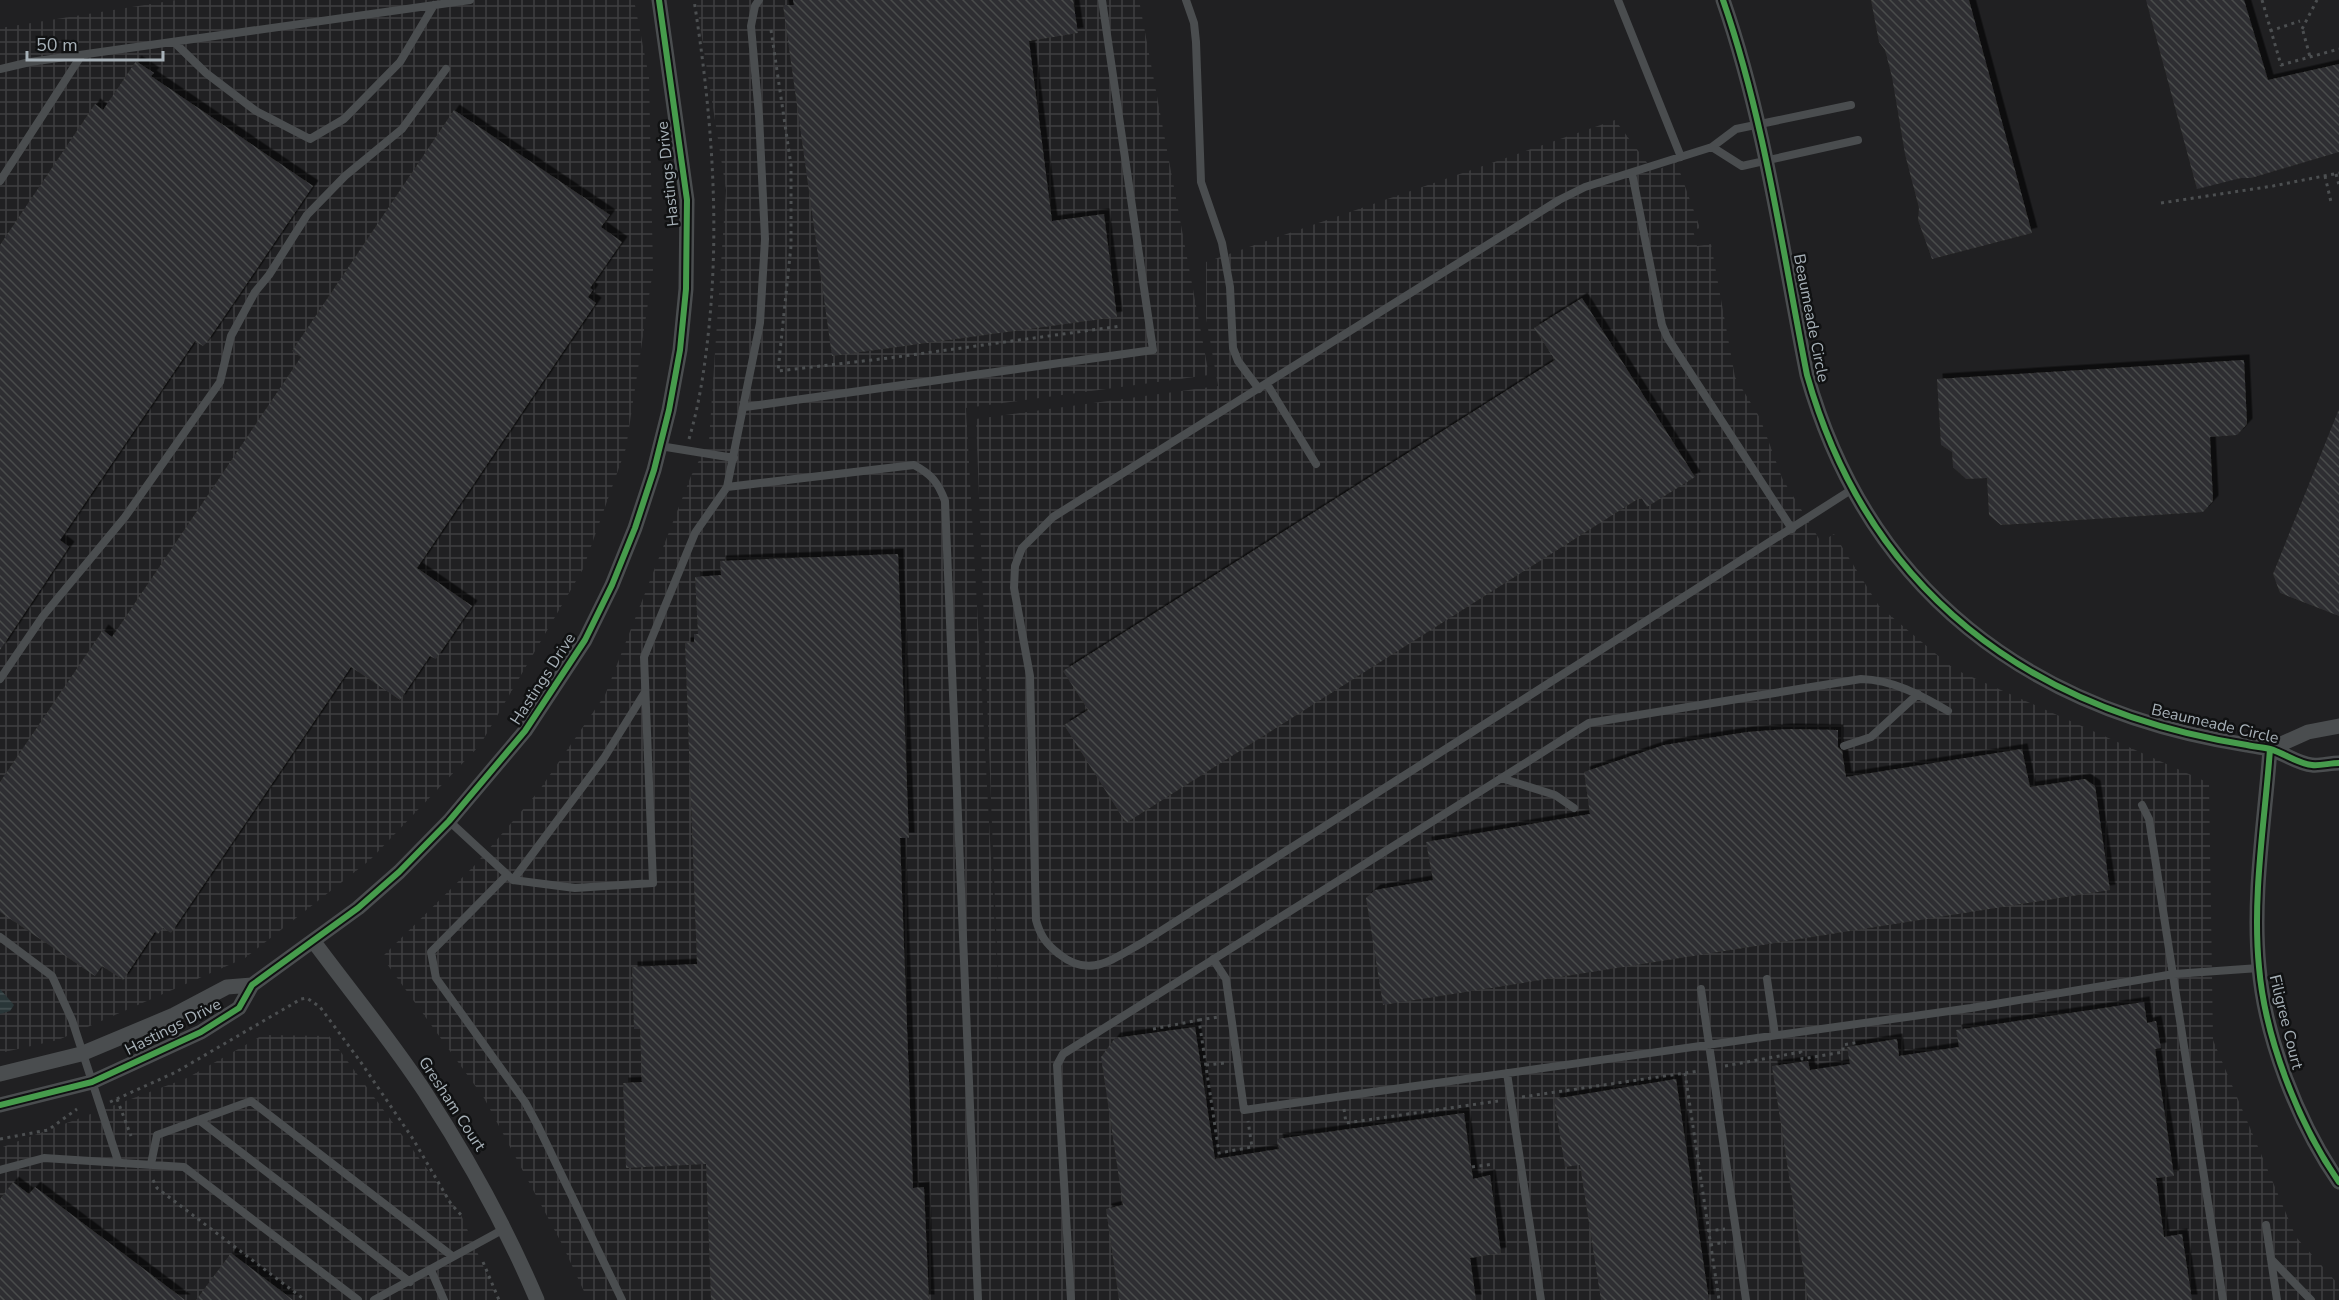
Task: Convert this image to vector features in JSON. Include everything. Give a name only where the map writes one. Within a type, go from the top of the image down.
[{"type":"street","name":"Hastings Drive","points":[[0,1105],[92,1082],[210,1026],[239,1008],[252,985],[314,942],[377,892],[449,822],[525,732],[585,640],[612,585],[635,528],[660,446],[680,350],[688,228],[687,200],[659,0]]},
{"type":"street","name":"Beaumeade Circle","points":[[1723,0],[1746,71],[1759,123],[1807,375],[1826,436],[1851,490],[1892,550],[1925,587],[1966,626],[2022,668],[2105,708],[2191,735],[2270,749],[2311,766],[2339,762]]},
{"type":"street","name":"Beaumeade Circle","points":[[2270,749],[2308,732],[2339,726]]},
{"type":"street","name":"Filigree Court","points":[[2270,749],[2257,921],[2259,968],[2267,1012],[2289,1085],[2304,1121],[2339,1182]]},
{"type":"street","name":"Gresham Court","points":[[314,942],[423,1090],[505,1228],[537,1300]]},
{"type":"street","name":"Hastings Drive","points":[[0,1074],[81,1054],[174,1015],[227,987],[252,985]]},
{"type":"lane","points":[[0,69],[470,0]]},
{"type":"lane","points":[[449,822],[510,877],[575,888],[653,883],[644,657],[695,533],[727,487],[745,408],[760,323],[765,239],[759,116],[751,26],[754,6],[759,0]]},
{"type":"lane","points":[[745,408],[1153,350],[1102,0]]},
{"type":"lane","points":[[1186,0],[1194,22],[1196,42],[1201,182],[1222,243],[1230,287],[1233,348],[1238,361],[1263,386],[1316,464]]},
{"type":"lane","points":[[1617,0],[1681,157]]},
{"type":"lane","points":[[176,44],[206,72],[256,111],[310,140],[344,119],[400,62],[434,5]]},
{"type":"lane","points":[[0,181],[81,56]]},
{"type":"lane","points":[[0,679],[43,616],[125,517],[219,382],[231,336],[255,292],[269,275],[307,215],[345,176],[402,129],[446,69]]},
{"type":"lane","points":[[1851,105],[1736,129],[1712,147],[1585,187],[1559,200],[1053,517],[1022,548],[1015,566],[1014,588],[1030,676],[1036,920],[1041,936],[1064,959],[1084,968],[1101,965],[1142,943],[1851,490]]},
{"type":"lane","points":[[1712,147],[1742,166],[1858,140]]},
{"type":"lane","points":[[1632,173],[1662,325],[1667,337],[1792,529]]},
{"type":"lane","points":[[660,446],[734,458]]},
{"type":"lane","points":[[727,487],[914,465],[928,472],[939,484],[945,501],[978,1300]]},
{"type":"lane","points":[[1071,1300],[1058,1065],[1063,1054],[1589,723],[1861,679],[1882,680],[1917,694],[1948,711]]},
{"type":"lane","points":[[622,1300],[592,1234],[525,1102],[436,978],[431,952],[510,877],[604,758],[645,690]]},
{"type":"lane","points":[[1844,746],[1871,737],[1917,694]]},
{"type":"lane","points":[[1501,778],[1555,795],[1574,808]]},
{"type":"lane","points":[[2142,805],[2149,819],[2223,1300]]},
{"type":"lane","points":[[0,937],[52,976],[72,1020],[81,1054],[118,1161]]},
{"type":"lane","points":[[1213,960],[1226,979],[1244,1110],[1971,1008],[2174,974],[2259,968]]},
{"type":"lane","points":[[1767,979],[1775,1035]]},
{"type":"lane","points":[[1701,989],[1746,1300]]},
{"type":"lane","points":[[1507,1073],[1539,1299]]},
{"type":"lane","points":[[151,1164],[157,1134],[251,1101],[435,1240],[452,1256]]},
{"type":"lane","points":[[199,1120],[410,1281]]},
{"type":"lane","points":[[0,1170],[44,1158],[184,1167],[358,1300]]},
{"type":"lane","points":[[2266,1225],[2277,1300]]},
{"type":"lane","points":[[374,1300],[505,1228]]},
{"type":"lane","points":[[2271,1259],[2311,1300]]},
{"type":"lane","points":[[431,1270],[444,1300]]},
{"type":"path","points":[[685,450],[704,372],[714,272],[715,198],[706,76],[694,0]]},
{"type":"path","points":[[2262,0],[2281,65],[2339,49]]},
{"type":"path","points":[[2310,57],[2303,30],[2317,0]]},
{"type":"path","points":[[2270,31],[2301,21]]},
{"type":"path","points":[[771,30],[791,165],[791,246],[778,371],[901,357],[1121,326]]},
{"type":"path","points":[[2161,203],[2337,173],[2339,185]]},
{"type":"path","points":[[2325,176],[2331,202]]},
{"type":"path","points":[[108,1102],[176,1072],[300,999],[307,998],[320,1007],[360,1061],[414,1139],[451,1204],[464,1218]]},
{"type":"path","points":[[1153,1029],[1231,1016]]},
{"type":"path","points":[[1199,1020],[1219,1153],[1252,1147],[1248,1120],[1258,1118]]},
{"type":"path","points":[[1723,1066],[1802,1052],[1802,1059],[1843,1052],[1843,1045],[1859,1042]]},
{"type":"path","points":[[1206,1065],[1237,1062]]},
{"type":"path","points":[[1344,1105],[1346,1123],[1703,1071]]},
{"type":"path","points":[[1685,1073],[1719,1300]]},
{"type":"path","points":[[117,1099],[131,1136]]},
{"type":"path","points":[[0,1139],[48,1130],[77,1109]]},
{"type":"path","points":[[1472,1167],[1494,1164]]},
{"type":"path","points":[[153,1180],[157,1188],[305,1300]]},
{"type":"path","points":[[483,1262],[499,1300]]},
{"type":"shaded area","points":[[0,0],[2339,0],[2339,1300],[0,1300]]},
{"type":"shaded area","points":[[176,0],[634,0],[649,77],[653,270],[626,448],[583,569],[480,745],[370,860],[245,958],[58,1040],[0,1053],[0,28]]},
{"type":"shaded area","points":[[696,0],[1139,0],[1209,375],[966,408],[999,1002],[976,419],[1218,386],[1206,317],[1206,262],[1615,120],[1654,172],[1676,161],[1700,228],[1693,230],[1697,246],[1711,244],[1735,377],[1760,418],[1782,478],[1821,542],[1834,534],[1879,606],[1954,669],[2209,783],[2213,1040],[2296,1237],[2339,1285],[2339,1300],[588,1300],[562,1244],[484,1098],[382,957],[474,866],[538,792],[605,695],[691,476],[709,441],[726,190]]},
{"type":"shaded area","points":[[0,989],[14,1005],[10,1011],[0,1014]]},
{"type":"shaded area","points":[[263,1035],[329,1036],[461,1215],[498,1300],[0,1300],[0,1148],[187,1078]]},
{"type":"building","points":[[793,0],[1073,0],[1078,33],[1029,41],[1052,221],[1104,214],[1117,317],[832,356],[783,5],[794,5]]},
{"type":"building","points":[[1871,0],[1969,0],[2032,233],[1932,259],[1918,220],[1919,208],[1905,154],[1892,77],[1885,50],[1879,42]]},
{"type":"building","points":[[2146,0],[2244,0],[2268,80],[2339,64],[2339,152],[2251,178],[2241,178],[2197,189]]},
{"type":"building","points":[[136,61],[154,73],[151,76],[313,186],[207,342],[203,346],[195,341],[60,540],[69,547],[0,650],[0,245],[95,104],[103,110]]},
{"type":"building","points":[[454,110],[610,215],[601,227],[622,242],[590,288],[593,290],[588,297],[596,303],[417,568],[472,606],[436,659],[430,656],[400,700],[351,667],[171,933],[163,928],[158,934],[155,932],[123,980],[102,966],[95,976],[0,912],[0,782],[103,630],[112,637],[301,357],[292,351]]},
{"type":"building","points":[[1582,298],[1695,477],[1647,507],[1641,497],[1126,823],[1064,725],[1088,710],[1063,671],[1555,360],[1534,328]]},
{"type":"building","points":[[2244,360],[2247,424],[2237,435],[2210,437],[2213,501],[2203,512],[2001,525],[1989,515],[1987,478],[1966,479],[1953,467],[1952,452],[1941,445],[1937,379]]},
{"type":"building","points":[[2339,409],[2339,616],[2280,593],[2273,574]]},
{"type":"building","points":[[898,554],[909,838],[900,838],[913,1188],[924,1187],[929,1300],[711,1300],[706,1164],[626,1168],[623,1083],[642,1082],[640,1029],[634,1029],[632,967],[697,964],[685,643],[694,642],[694,634],[698,634],[695,577],[721,575],[720,561]]},
{"type":"building","points":[[1788,729],[1838,730],[1838,747],[1842,751],[1846,777],[2022,749],[2030,787],[2085,779],[2095,786],[2110,890],[1383,1005],[1366,898],[1375,890],[1433,880],[1426,842],[1590,814],[1584,772],[1664,745],[1747,732]]},
{"type":"building","points":[[2144,1002],[2147,1023],[2156,1021],[2161,1048],[2155,1049],[2174,1176],[2156,1178],[2164,1237],[2182,1234],[2192,1300],[1808,1300],[1772,1066],[1808,1061],[1810,1070],[1850,1064],[1847,1047],[1897,1039],[1899,1056],[1959,1047],[1956,1030]]},
{"type":"building","points":[[1195,1027],[1215,1159],[1279,1149],[1277,1139],[1464,1113],[1473,1179],[1490,1175],[1501,1253],[1470,1258],[1476,1300],[1119,1300],[1106,1209],[1123,1205],[1101,1057],[1115,1038]]},
{"type":"building","points":[[1676,1079],[1709,1300],[1601,1300],[1580,1165],[1565,1167],[1554,1099]]},
{"type":"building","points":[[13,1182],[29,1194],[35,1187],[185,1300],[0,1300],[0,1199]]},
{"type":"building","points":[[231,1253],[293,1300],[196,1300]]},
{"type":"cycle path","points":[[0,1105],[92,1082],[201,1032],[239,1008],[252,985],[358,908],[399,872],[449,821],[525,731],[585,640],[612,585],[635,528],[654,470],[669,410],[680,350],[686,289],[687,200],[659,0]]},
{"type":"cycle path","points":[[1723,0],[1738,46],[1761,139],[1807,375],[1834,452],[1871,519],[1916,578],[1968,628],[2028,670],[2095,703],[2168,728],[2270,749],[2307,764],[2339,763]]},
{"type":"cycle path","points":[[2270,749],[2257,913],[2262,994],[2276,1051],[2297,1107],[2310,1134],[2339,1182]]}]
